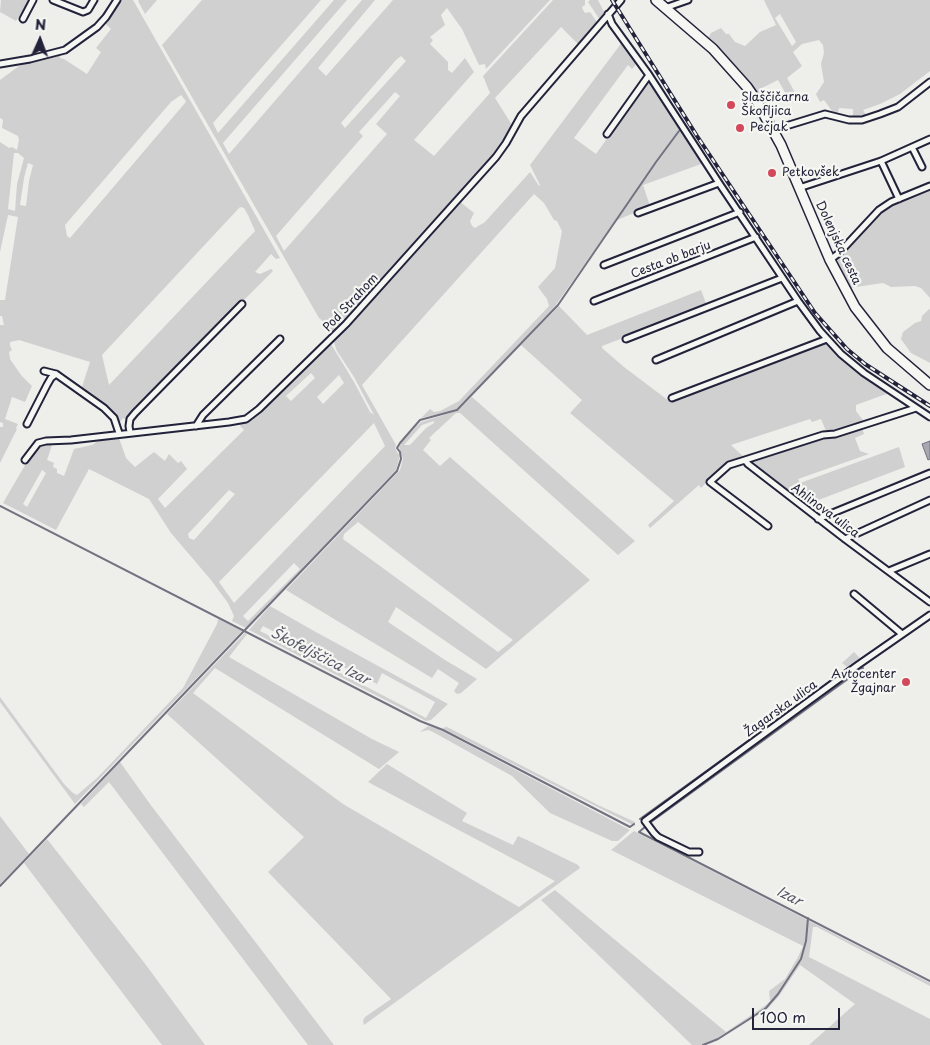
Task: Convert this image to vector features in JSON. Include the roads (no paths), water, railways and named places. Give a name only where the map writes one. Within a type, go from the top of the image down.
[{"type":"main road","name":"Dolenjska cesta","points":[[656,0],[724,60],[756,100],[773,130],[830,260],[855,307],[898,358],[930,385]]},
{"type":"street","points":[[23,19],[33,0]]},
{"type":"street","points":[[53,0],[83,12],[88,10],[94,0]]},
{"type":"street","points":[[0,64],[65,50],[97,27],[117,0]]},
{"type":"street","name":"Pod Strahom","points":[[26,460],[38,443],[46,441],[71,440],[246,419],[259,410],[330,341],[496,157],[521,116],[621,0]]},
{"type":"street","points":[[665,8],[688,0]]},
{"type":"street","points":[[608,14],[612,24],[649,75],[798,302],[827,339],[841,354],[864,373],[930,417]]},
{"type":"street","points":[[607,134],[649,75]]},
{"type":"street","points":[[773,130],[825,114],[849,120],[862,120],[898,106],[930,82]]},
{"type":"street","points":[[799,188],[881,161],[930,139]]},
{"type":"street","points":[[912,148],[922,167]]},
{"type":"street","points":[[881,161],[899,199]]},
{"type":"street","points":[[638,213],[719,183]]},
{"type":"street","points":[[830,260],[839,253],[879,210],[930,186]]},
{"type":"street","name":"Cesta ob barju","points":[[604,265],[740,212]]},
{"type":"street","name":"Cesta ob barju","points":[[594,301],[756,237]]},
{"type":"street","points":[[626,339],[782,278]]},
{"type":"street","points":[[656,360],[798,302]]},
{"type":"street","points":[[130,432],[130,419],[135,413],[242,304]]},
{"type":"street","points":[[196,426],[203,415],[280,339]]},
{"type":"street","points":[[672,398],[827,339]]},
{"type":"street","points":[[44,371],[56,374],[110,414],[119,433]]},
{"type":"street","points":[[28,424],[51,378],[56,374]]},
{"type":"street","points":[[768,526],[710,482],[729,465],[916,408]]},
{"type":"street","name":"Ahlinova ulica","points":[[745,460],[818,519],[930,602]]},
{"type":"street","points":[[818,519],[930,473]]},
{"type":"street","points":[[845,539],[930,500]]},
{"type":"street","points":[[889,571],[930,554]]},
{"type":"street","points":[[854,594],[902,634]]},
{"type":"street","name":"Žagarska ulica","points":[[698,852],[689,852],[658,837],[645,821],[930,615]]},
{"type":"waterway","points":[[0,886],[397,471],[401,459],[397,448],[420,420],[457,410],[558,305],[679,131]]},
{"type":"waterway","name":"Škofeljščica Izar","points":[[0,506],[420,721],[443,730],[630,827],[634,824]]},
{"type":"waterway","points":[[640,819],[871,652]]},
{"type":"waterway","points":[[651,822],[863,668]]},
{"type":"waterway","name":"Izar","points":[[645,827],[639,832],[930,981]]},
{"type":"waterway","points":[[703,1045],[718,1039],[766,1008],[778,994],[801,959],[806,941],[808,918]]},
{"type":"railway","points":[[612,0],[697,136],[815,313],[847,349],[865,364],[930,406]]},
{"type":"place","name":"Slaščičarna Škofljica","points":[[731,105]]},
{"type":"place","name":"Pečjak","points":[[740,128]]},
{"type":"place","name":"Petkovšek","points":[[772,173]]},
{"type":"place","name":"Avtocenter Žgajnar","points":[[906,682]]}]
